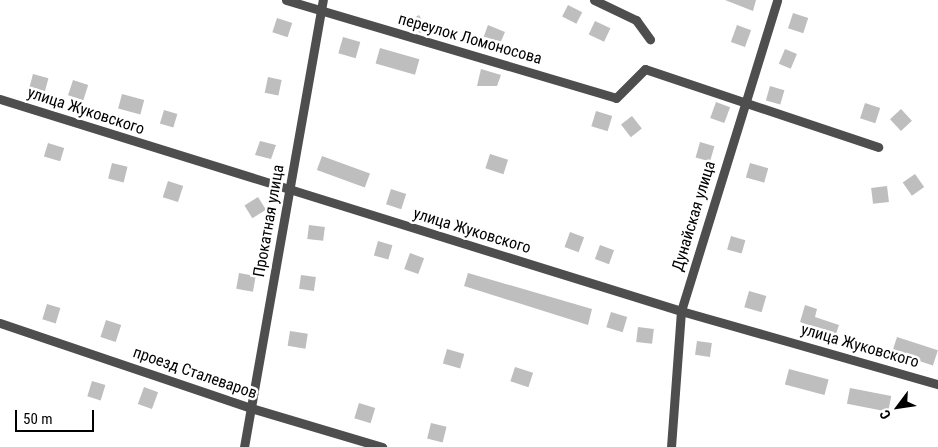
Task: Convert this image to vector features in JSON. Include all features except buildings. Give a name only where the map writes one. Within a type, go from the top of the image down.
[{"type":"street","name":"переулок Ломоносова","points":[[286,0],[616,98],[645,69],[744,101]]},
{"type":"street","name":"Прокатная улица","points":[[244,447],[290,191],[319,11],[323,0]]},
{"type":"street","points":[[594,0],[636,20],[650,39]]},
{"type":"street","name":"Дунайская улица","points":[[671,447],[681,311],[744,101],[777,0]]},
{"type":"street","name":"улица Жуковского","points":[[0,99],[290,191],[681,311],[938,384]]},
{"type":"street","points":[[744,101],[878,147]]},
{"type":"street","name":"проезд Сталеваров","points":[[0,323],[251,408],[382,447]]}]
